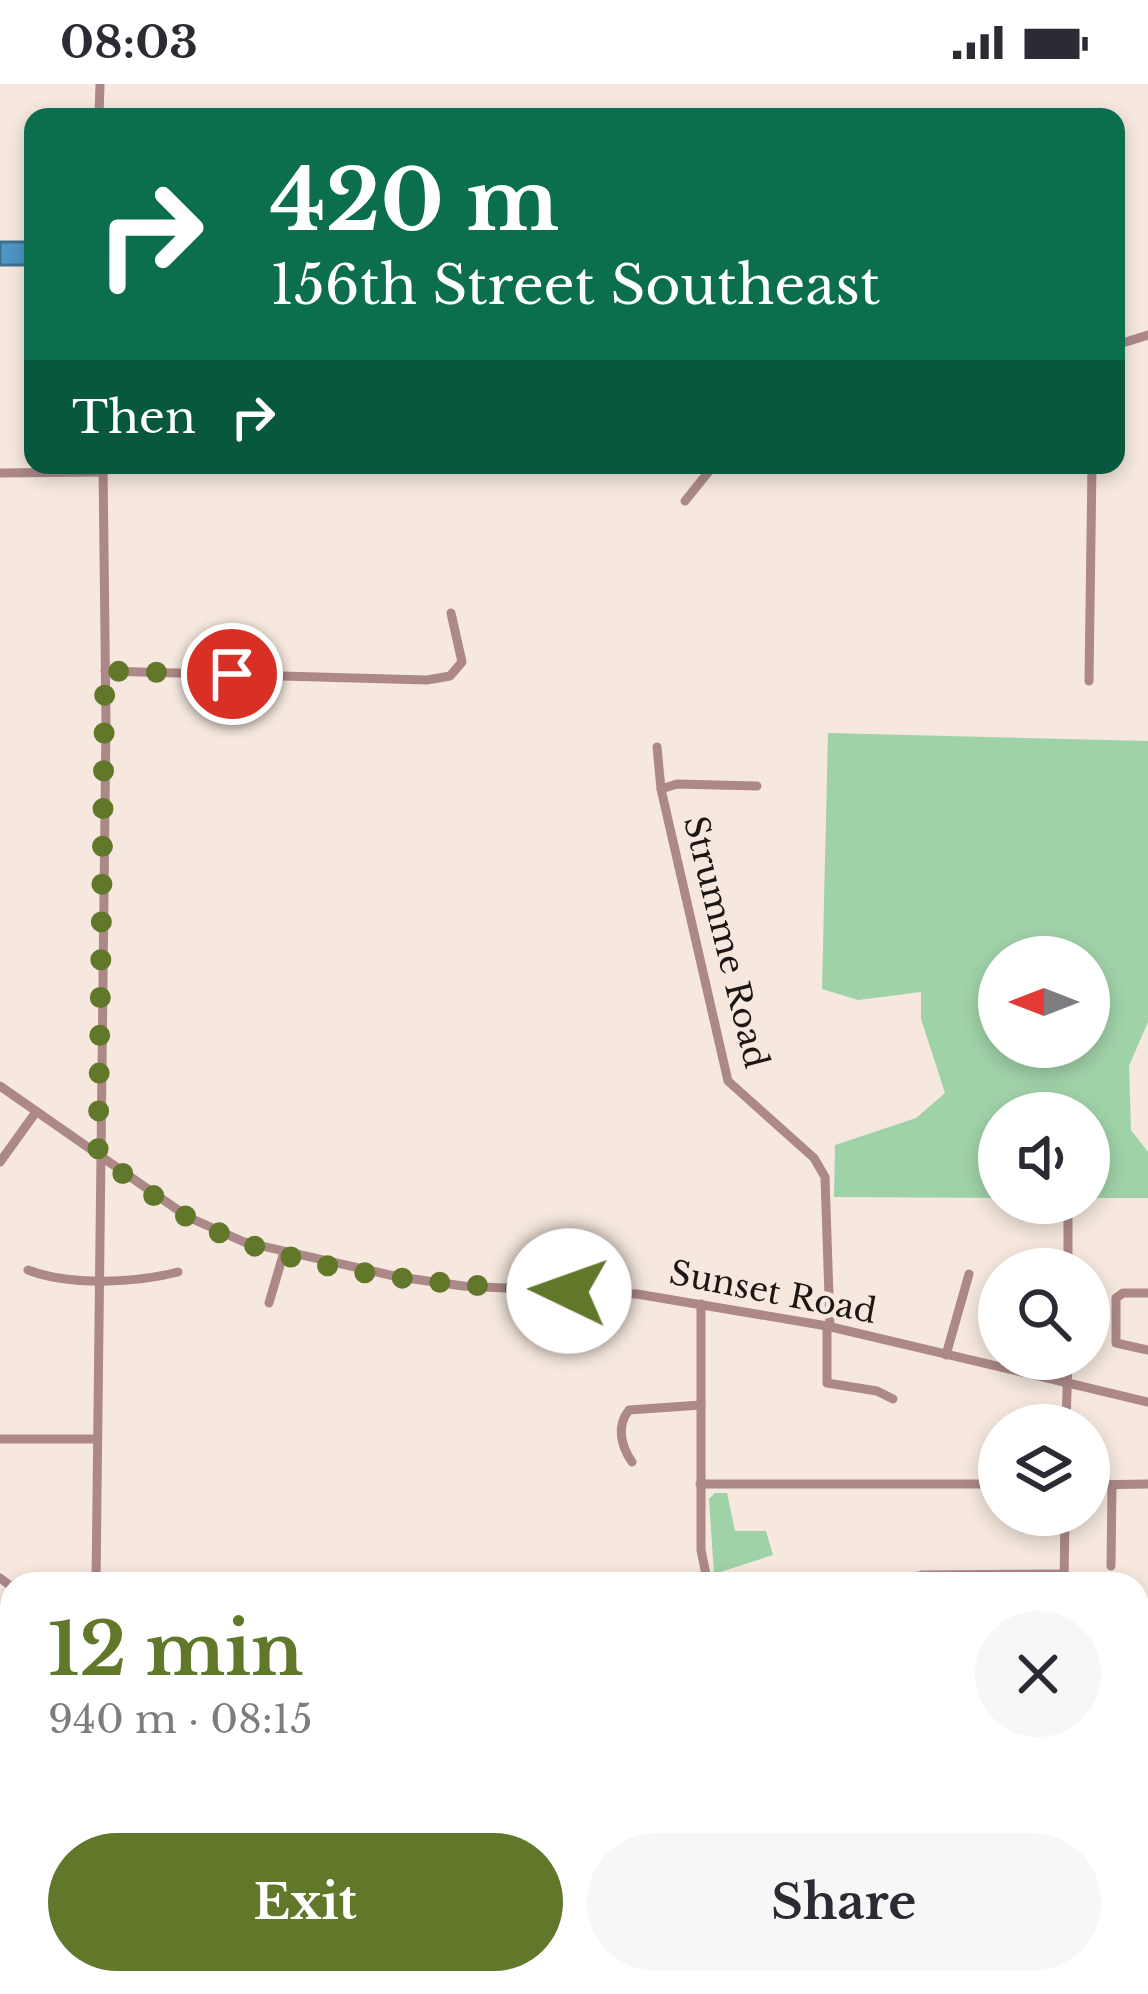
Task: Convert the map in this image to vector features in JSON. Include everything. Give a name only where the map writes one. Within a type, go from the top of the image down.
[{"type":"street","points":[[96,1572],[103,474]]},
{"type":"street","points":[[685,501],[707,474]]},
{"type":"street","points":[[1089,681],[1092,474]]},
{"type":"street","points":[[105,671],[428,680],[450,676],[462,662],[451,613]]},
{"type":"street","name":"Strumme Road","points":[[657,747],[661,790],[728,1081],[814,1157],[825,1177],[827,1383],[878,1390],[892,1399]]},
{"type":"street","points":[[661,790],[677,784],[757,786]]},
{"type":"street","name":"Sunset Road","points":[[0,1086],[188,1217],[284,1252],[463,1286],[637,1294],[828,1326],[1148,1402]]},
{"type":"street","points":[[0,1162],[36,1112]]},
{"type":"street","points":[[268,1303],[284,1252]]},
{"type":"street","points":[[28,1270],[45,1277],[98,1278],[178,1272]]},
{"type":"street","points":[[946,1355],[969,1274]]},
{"type":"street","points":[[1148,1293],[1124,1292],[1116,1298],[1116,1343],[1148,1350]]},
{"type":"street","points":[[701,1304],[701,1550],[706,1572]]},
{"type":"street","points":[[1067,1380],[1067,1404]]},
{"type":"street","points":[[632,1462],[622,1448],[622,1419],[629,1410],[701,1405]]},
{"type":"street","points":[[0,1439],[94,1439]]},
{"type":"street","points":[[700,1484],[978,1484]]},
{"type":"street","points":[[1111,1566],[1112,1485],[1148,1484]]},
{"type":"street","points":[[1064,1572],[1065,1536]]},
{"type":"green space","points":[[828,733],[1148,741],[1148,1022],[1129,1066],[1131,1130],[1148,1152],[1148,1198],[1110,1198],[1110,1092],[978,1092],[978,1198],[834,1197],[835,1145],[916,1118],[945,1093],[921,1019],[921,992],[858,1000],[822,989]]},
{"type":"green space","points":[[715,1493],[727,1493],[735,1531],[766,1531],[773,1555],[714,1572],[709,1499]]},
{"type":"water","points":[[0,242],[24,242],[24,265],[0,265]]},
{"type":"route","points":[[232,674],[105,671],[98,1156],[188,1217],[244,1242],[394,1276],[463,1286],[569,1291]]}]
